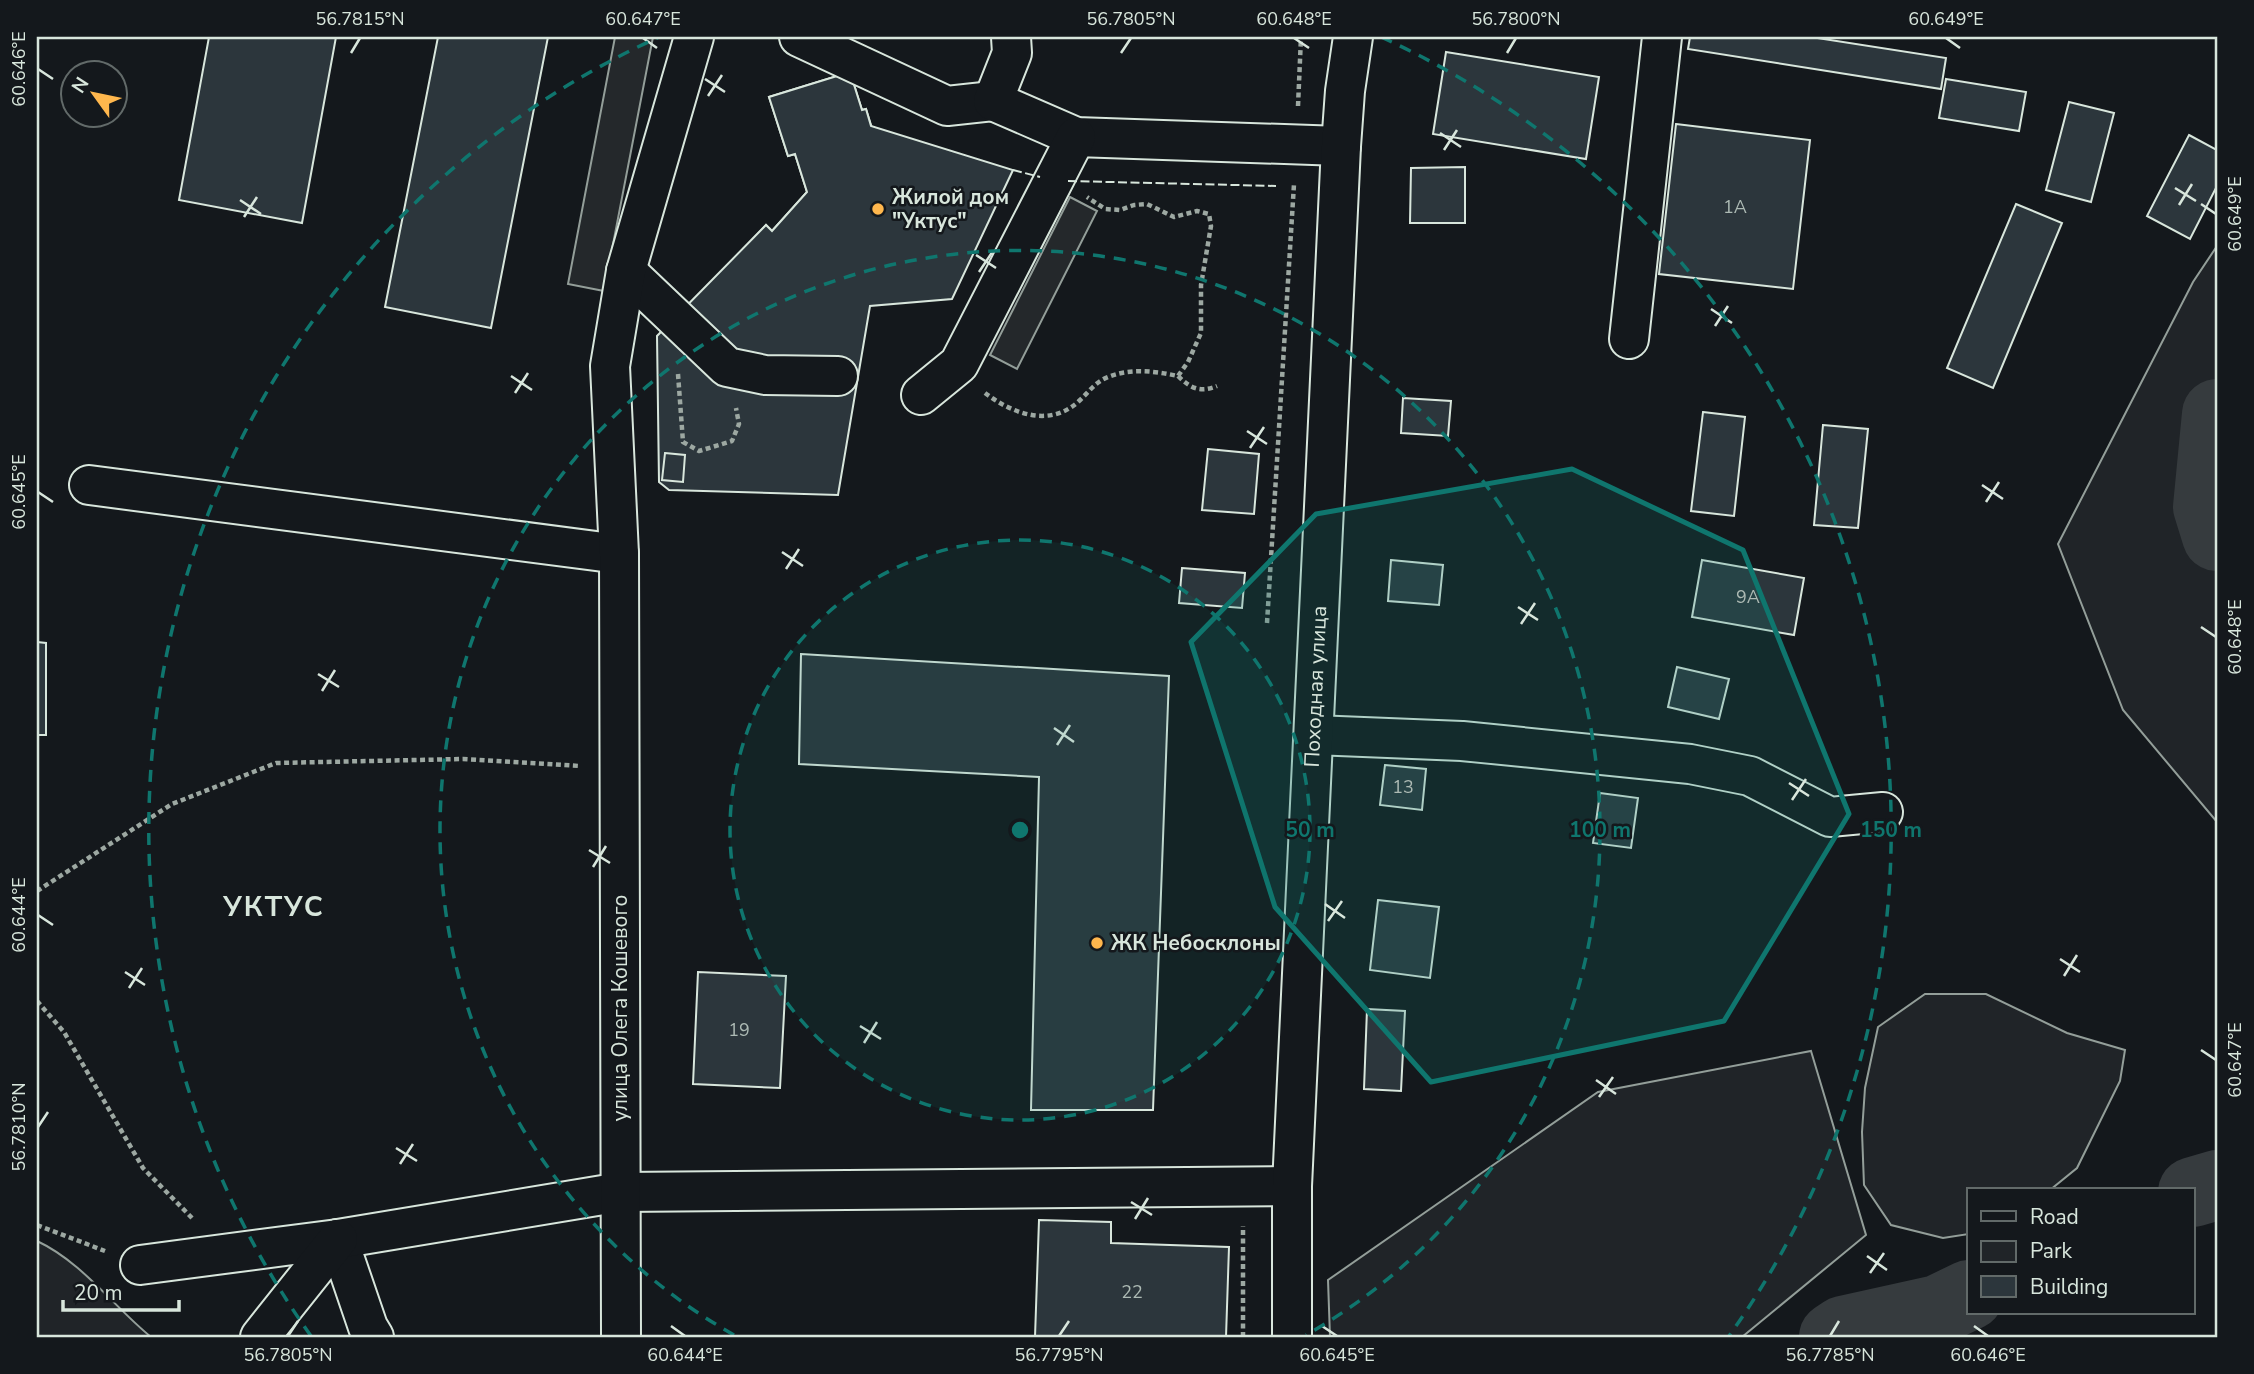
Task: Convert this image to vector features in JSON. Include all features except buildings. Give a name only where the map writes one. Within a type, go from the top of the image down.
[{"type":"street","name":"улица Олега Кошевого","points":[[621,1337],[619,554],[610,366],[626,271],[694,37]]},
{"type":"street","points":[[799,37],[947,106],[993,101],[1076,137],[1341,146]]},
{"type":"street","points":[[993,101],[1012,53],[1011,37]]},
{"type":"street","name":"Походная улица","points":[[1292,1337],[1292,1186],[1341,146],[1353,37]]},
{"type":"street","points":[[1629,339],[1662,37]]},
{"type":"street","points":[[921,395],[959,364],[1076,137]]},
{"type":"street","points":[[626,271],[727,367],[765,375],[838,376]]},
{"type":"street","points":[[89,485],[619,554]]},
{"type":"street","points":[[1314,735],[1462,741],[1690,764],[1750,776],[1830,817],[1883,812]]},
{"type":"street","points":[[140,1265],[338,1239],[621,1192],[1292,1186]]},
{"type":"street","points":[[260,1337],[338,1239]]},
{"type":"street","points":[[338,1239],[368,1327],[374,1337]]},
{"type":"path","points":[[1267,624],[1301,37]]},
{"type":"path","points":[[1050,186],[1085,195],[1105,209],[1125,209],[1147,204],[1174,217],[1197,211],[1209,214],[1212,219],[1201,285],[1201,332],[1188,362],[1178,376]]},
{"type":"path","points":[[704,345],[716,381],[734,399],[739,424],[732,441],[699,451],[683,442],[678,372],[704,345]]},
{"type":"path","points":[[959,364],[975,384],[997,402],[1027,415],[1043,417],[1060,413],[1077,403],[1094,384],[1122,373],[1146,371],[1178,376],[1199,390],[1217,386]]},
{"type":"path","points":[[37,891],[172,804],[276,763],[463,758],[620,769]]},
{"type":"path","points":[[37,1001],[64,1032],[143,1168],[228,1254]]},
{"type":"path","points":[[1243,1337],[1244,1187]]},
{"type":"path","points":[[37,1226],[140,1265]]},
{"type":"highlighted area","points":[[1572,469],[1743,550],[1849,814],[1724,1021],[1431,1082],[1275,907],[1191,642],[1316,514]]},
{"type":"green space","points":[[2217,246],[2217,822],[2123,710],[2058,544],[2193,282]]},
{"type":"green space","points":[[1925,994],[1986,994],[2067,1033],[2125,1050],[2120,1081],[2077,1168],[2052,1188],[1967,1188],[1967,1234],[1943,1238],[1891,1225],[1864,1185],[1862,1132],[1865,1088],[1878,1027]]},
{"type":"green space","points":[[1811,1051],[1866,1235],[1742,1337],[1330,1337],[1328,1280],[1598,1092]]},
{"type":"green space","points":[[37,1241],[83,1272],[151,1337],[37,1337]]},
{"type":"shaded area","points":[[615,37],[653,37],[604,291],[568,284]]},
{"type":"shaded area","points":[[1070,197],[1097,211],[1017,369],[990,355]]},
{"type":"waterway","points":[[2217,414],[2208,507],[2217,536]]},
{"type":"waterway","points":[[2194,1192],[2217,1185]]},
{"type":"waterway","points":[[1834,1337],[1843,1331],[1938,1310],[1967,1296]]},
{"type":"fence","points":[[1013,170],[1040,177]]},
{"type":"fence","points":[[1068,181],[1276,186]]},
{"type":"place","name":"Жилой дом \"Уктус\"","points":[[878,209]]},
{"type":"place","name":"ЖК Небосклоны","points":[[1097,943]]},
{"type":"district","name":"УКТУС","points":[[274,906]]}]
